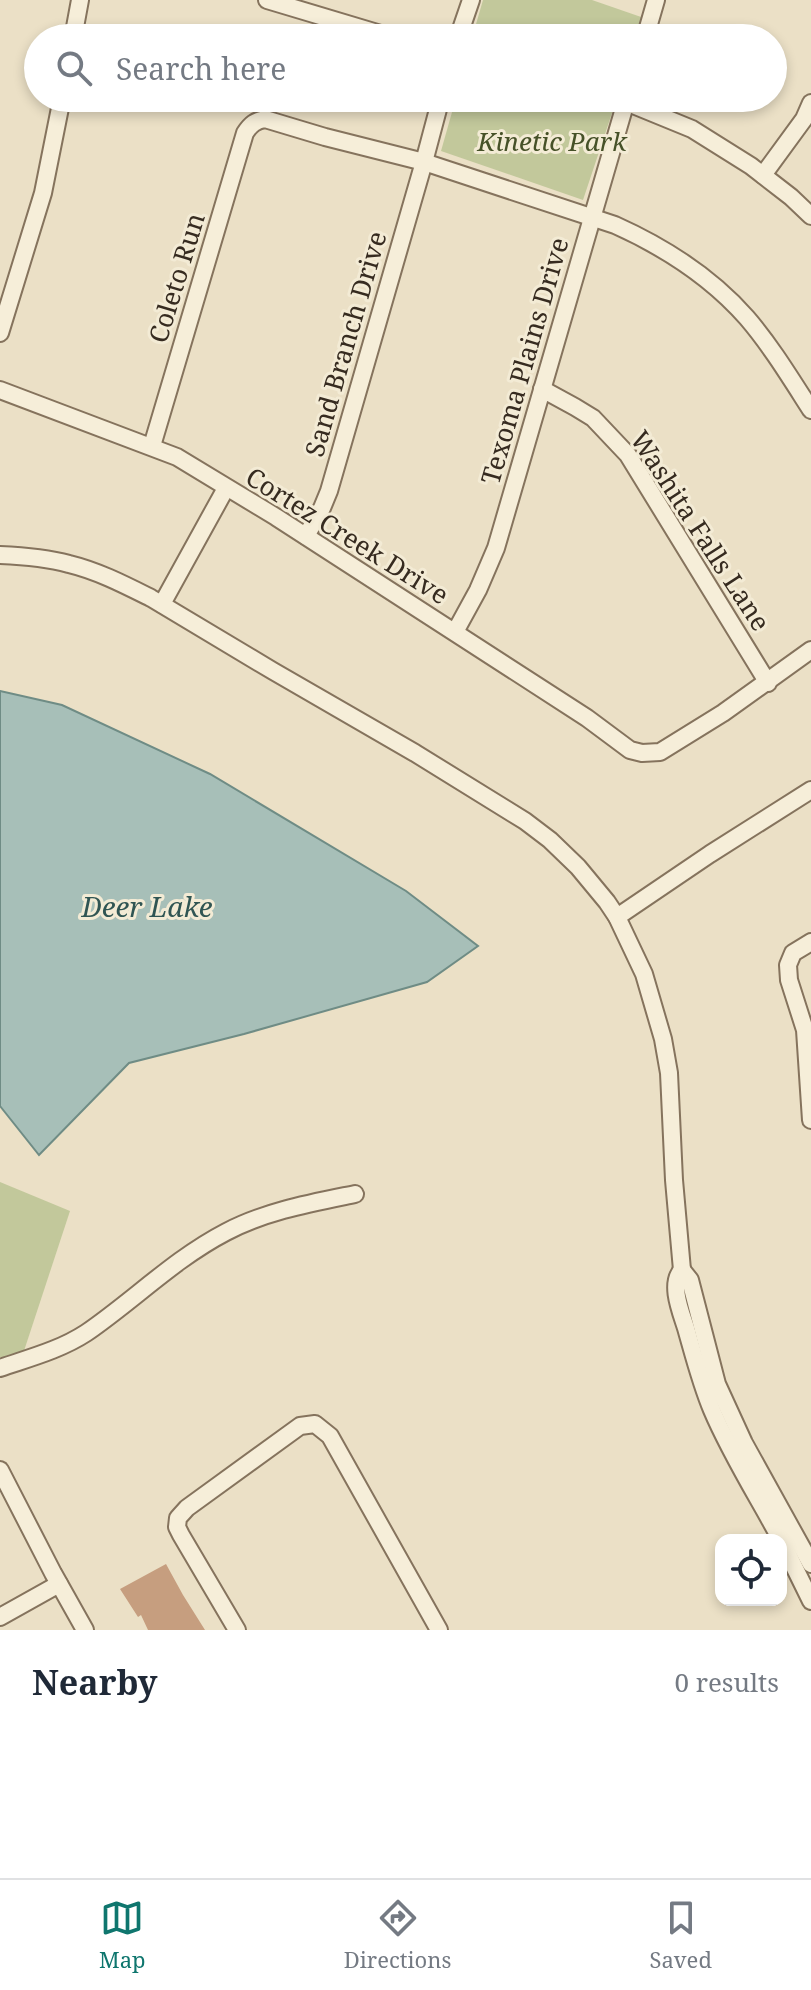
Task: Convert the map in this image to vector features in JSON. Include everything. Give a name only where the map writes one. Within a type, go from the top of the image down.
[{"type":"street","points":[[76,24],[80,0]]},
{"type":"street","points":[[267,0],[347,24]]},
{"type":"street","points":[[463,24],[471,0]]},
{"type":"street","points":[[649,24],[656,0]]},
{"type":"street","points":[[763,175],[804,119],[811,103]]},
{"type":"street","points":[[0,333],[43,193],[59,112]]},
{"type":"street","name":"Sand Branch Drive","points":[[306,536],[329,491],[437,112]]},
{"type":"street","name":"Texoma Plains Drive","points":[[455,632],[496,548],[623,112]]},
{"type":"street","points":[[653,112],[692,129],[763,175],[811,216]]},
{"type":"street","name":"Coleto Run","points":[[152,446],[245,133],[250,125],[265,119],[424,162]]},
{"type":"street","points":[[424,162],[592,217],[644,238],[675,257],[717,288],[746,317],[772,350],[811,410]]},
{"type":"street","name":"Washita Falls Lane","points":[[542,389],[593,418],[628,455],[768,683]]},
{"type":"street","name":"Cortez Creek Drive","points":[[0,390],[177,457],[306,536],[587,718],[622,746],[636,752],[651,754],[668,748],[768,683]]},
{"type":"street","points":[[162,604],[226,488]]},
{"type":"street","points":[[0,555],[71,564],[107,576],[162,604],[525,821],[578,867],[617,917],[644,974],[663,1039],[669,1073],[682,1270],[690,1280],[717,1384],[779,1534]]},
{"type":"street","points":[[768,683],[811,650]]},
{"type":"street","points":[[617,917],[811,790]]},
{"type":"street","points":[[811,942],[793,953],[788,965],[789,980],[805,1030],[811,1120]]},
{"type":"street","points":[[0,1368],[45,1353],[84,1334],[180,1260],[226,1232],[279,1210],[355,1194]]},
{"type":"street","points":[[237,1630],[181,1535],[177,1527],[178,1518],[300,1426],[315,1424],[330,1436],[439,1630]]},
{"type":"street","points":[[0,1470],[85,1630]]},
{"type":"street","points":[[754,1475],[811,1564]]},
{"type":"street","points":[[787,1552],[808,1594]]},
{"type":"street","points":[[0,1617],[59,1584]]},
{"type":"green space","points":[[483,0],[592,0],[644,18],[642,24],[476,24]]},
{"type":"green space","name":"Kinetic Park","points":[[452,112],[612,112],[583,200],[441,151]]},
{"type":"green space","points":[[0,1182],[70,1211],[21,1360],[0,1357]]},
{"type":"water","name":"Deer Lake","points":[[0,691],[62,705],[210,774],[406,891],[478,946],[427,982],[129,1063],[39,1155],[0,1106]]},
{"type":"building","points":[[166,1564],[205,1630],[148,1630],[141,1615],[138,1617],[120,1589]]}]
